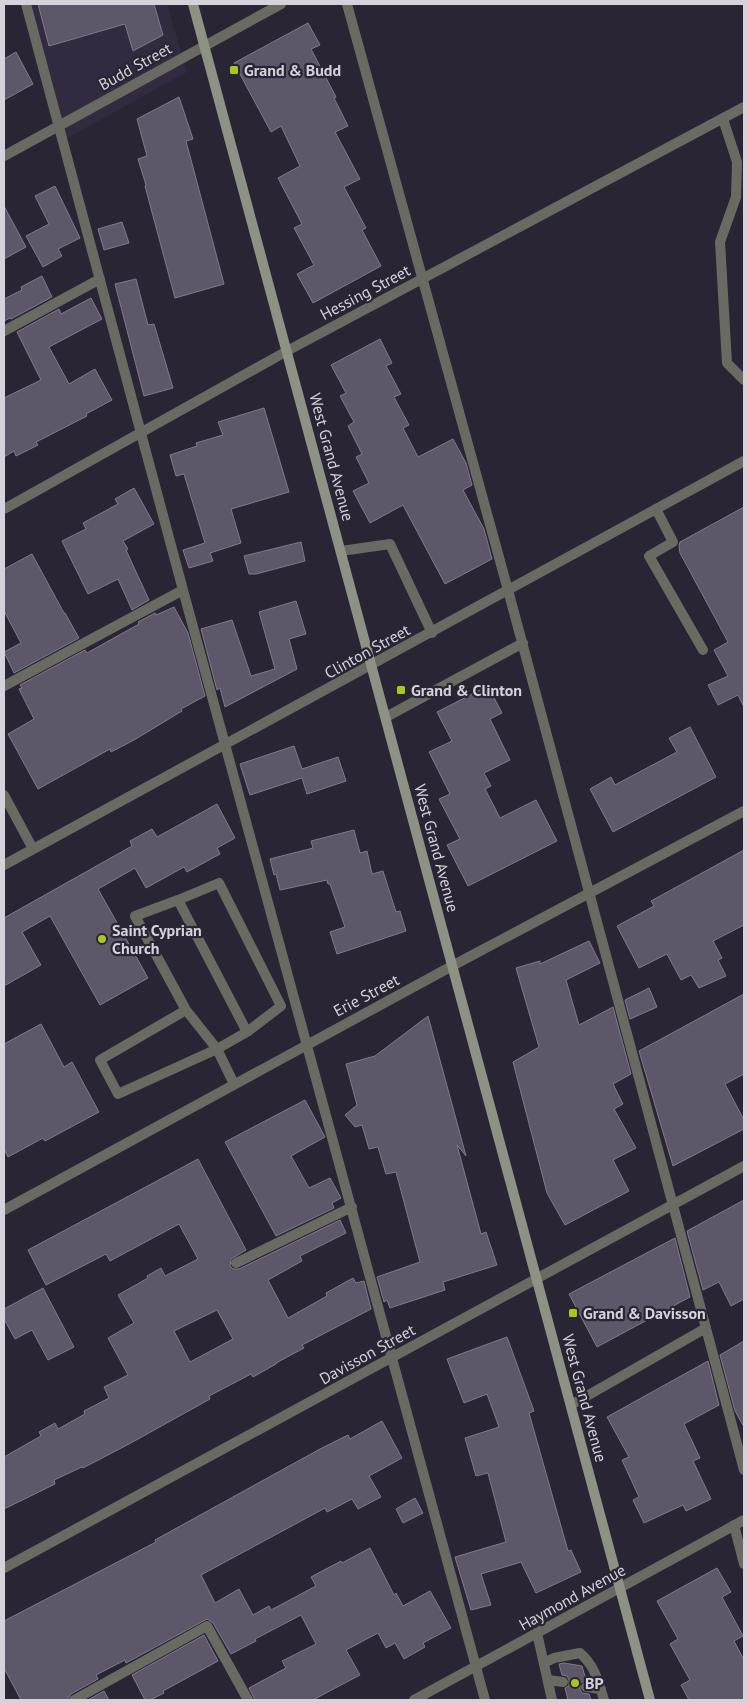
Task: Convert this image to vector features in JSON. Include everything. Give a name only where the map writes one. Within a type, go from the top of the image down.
[{"type":"main road","name":"West Grand Avenue","points":[[194,4],[650,1700]]},
{"type":"street","points":[[26,4],[60,125],[183,590],[485,1700]]},
{"type":"street","name":"Budd Street","points":[[4,156],[281,4]]},
{"type":"street","points":[[347,4],[508,590],[744,1470]]},
{"type":"street","name":"Hessing Street","points":[[4,509],[287,351],[744,108]]},
{"type":"street","points":[[723,119],[737,162],[736,197],[720,242],[727,363],[744,380]]},
{"type":"street","points":[[4,331],[100,279]]},
{"type":"street","name":"Clinton Street","points":[[4,865],[744,461]]},
{"type":"street","points":[[656,510],[673,542],[649,556],[703,650]]},
{"type":"street","points":[[341,551],[390,544],[432,632]]},
{"type":"street","points":[[4,686],[183,590]]},
{"type":"street","points":[[386,717],[522,643]]},
{"type":"street","points":[[4,795],[33,849]]},
{"type":"street","name":"Erie Street","points":[[4,1210],[307,1044],[744,811]]},
{"type":"street","points":[[186,1010],[100,1060],[118,1094],[217,1049],[247,1032],[281,1006],[219,883],[134,916],[186,1010],[217,1049],[234,1084]]},
{"type":"street","points":[[178,900],[247,1032]]},
{"type":"street","name":"Davisson Street","points":[[4,1568],[744,1166]]},
{"type":"street","points":[[236,1263],[352,1208]]},
{"type":"street","points":[[571,1405],[706,1328]]},
{"type":"street","name":"Haymond Avenue","points":[[414,1700],[744,1520]]},
{"type":"street","points":[[734,1525],[744,1564]]},
{"type":"street","points":[[74,1700],[207,1626],[248,1700]]},
{"type":"street","points":[[537,1633],[552,1700]]},
{"type":"street","points":[[544,1663],[554,1658],[580,1653],[589,1662],[604,1700]]},
{"type":"street","points":[[548,1680],[563,1682]]},
{"type":"street","points":[[586,1686],[601,1689]]},
{"type":"shaded area","points":[[24,4],[167,4],[187,72],[62,141]]},
{"type":"building","points":[[38,4],[154,4],[163,35],[133,51],[125,24],[49,46]]},
{"type":"building","points":[[308,23],[320,45],[311,49],[336,97],[334,98],[348,126],[335,132],[360,179],[344,187],[366,228],[362,230],[381,266],[313,303],[297,274],[314,265],[294,228],[302,224],[278,178],[300,166],[281,126],[271,132],[234,63]]},
{"type":"building","points":[[16,52],[33,84],[4,100],[4,59]]},
{"type":"building","points":[[179,97],[193,139],[186,141],[224,284],[175,298],[138,159],[147,156],[137,119]]},
{"type":"building","points":[[55,186],[80,238],[58,249],[62,256],[43,267],[26,236],[49,224],[35,196]]},
{"type":"building","points":[[4,206],[26,247],[4,259]]},
{"type":"building","points":[[122,222],[129,243],[104,250],[98,229]]},
{"type":"building","points":[[42,276],[52,297],[4,321],[4,299],[22,290],[21,287]]},
{"type":"building","points":[[136,279],[148,325],[154,324],[173,388],[144,396],[115,284]]},
{"type":"building","points":[[91,298],[102,319],[49,347],[69,384],[95,369],[112,400],[86,414],[87,416],[36,442],[38,445],[16,456],[14,451],[4,457],[4,398],[41,380],[17,332],[59,309],[61,314]]},
{"type":"building","points":[[380,339],[392,363],[386,366],[401,394],[394,397],[409,425],[403,428],[418,457],[453,439],[466,463],[472,485],[463,490],[484,529],[492,559],[445,584],[403,505],[370,523],[353,491],[369,483],[356,457],[362,454],[348,426],[354,422],[340,396],[346,393],[331,365]]},
{"type":"building","points":[[264,408],[289,492],[231,509],[241,543],[210,553],[213,561],[189,568],[183,550],[205,543],[184,474],[176,476],[170,455],[197,446],[196,443],[223,435],[218,422]]},
{"type":"building","points":[[134,488],[154,524],[123,541],[149,600],[132,610],[118,579],[88,594],[62,541],[86,529],[83,523],[118,504],[115,499]]},
{"type":"building","points":[[744,507],[744,707],[738,695],[718,705],[708,685],[728,676],[714,650],[728,642],[680,553],[679,546],[680,542]]},
{"type":"building","points":[[301,542],[305,561],[256,574],[249,574],[244,556]]},
{"type":"building","points":[[32,554],[79,638],[14,673],[4,652],[21,643],[4,611],[4,569]]},
{"type":"building","points":[[296,601],[306,634],[289,639],[297,669],[225,707],[220,688],[217,690],[201,629],[232,620],[251,676],[275,669],[259,612]]},
{"type":"building","points":[[174,607],[188,633],[205,696],[181,709],[182,711],[134,740],[111,752],[110,749],[38,789],[8,734],[34,719],[19,689],[22,688],[20,685],[85,650],[87,653],[155,613],[156,615]]},
{"type":"building","points":[[488,686],[502,713],[490,719],[510,760],[484,773],[491,786],[485,789],[500,818],[536,800],[557,841],[468,886],[447,845],[460,839],[439,799],[450,794],[429,752],[452,741],[437,712]]},
{"type":"building","points":[[690,727],[716,777],[613,832],[590,789],[611,777],[615,785],[677,752],[669,738]]},
{"type":"building","points":[[294,746],[302,769],[338,757],[346,781],[307,794],[302,778],[250,795],[240,764]]},
{"type":"building","points":[[217,804],[235,838],[217,848],[220,854],[187,872],[184,867],[146,888],[135,868],[98,889],[148,978],[100,1005],[50,916],[22,932],[41,965],[4,986],[4,918],[132,846],[130,841],[152,829],[157,837]]},
{"type":"building","points":[[354,830],[360,853],[367,851],[372,874],[383,871],[396,912],[400,911],[406,931],[337,954],[330,932],[345,927],[330,884],[328,884],[327,880],[280,890],[270,859],[313,848],[311,841]]},
{"type":"building","points":[[744,850],[744,925],[713,941],[722,958],[718,960],[726,976],[699,988],[691,975],[681,980],[667,954],[639,968],[617,926],[654,906],[651,901]]},
{"type":"building","points":[[589,941],[600,963],[566,980],[579,1025],[613,1007],[631,1074],[613,1084],[623,1104],[614,1109],[636,1148],[613,1160],[629,1191],[565,1225],[547,1193],[513,1062],[539,1047],[516,968],[540,961],[540,964]]},
{"type":"building","points":[[649,988],[657,1007],[630,1019],[625,1000]]},
{"type":"building","points":[[744,994],[744,1074],[725,1084],[744,1120],[744,1129],[673,1166],[639,1051]]},
{"type":"building","points":[[428,1016],[466,1156],[457,1145],[481,1234],[486,1232],[497,1265],[443,1282],[445,1290],[390,1308],[387,1300],[384,1302],[377,1277],[420,1262],[396,1172],[386,1174],[378,1147],[369,1149],[362,1125],[355,1127],[345,1115],[357,1105],[346,1064],[375,1056]]},
{"type":"building","points":[[41,1024],[64,1067],[72,1062],[99,1112],[45,1141],[43,1138],[8,1157],[4,1149],[4,1044]]},
{"type":"building","points":[[305,1100],[325,1137],[291,1156],[309,1188],[330,1178],[341,1198],[332,1203],[334,1208],[276,1236],[225,1142]]},
{"type":"building","points":[[198,1159],[246,1250],[231,1259],[230,1266],[233,1269],[239,1269],[340,1220],[346,1233],[300,1256],[302,1261],[268,1280],[288,1318],[327,1296],[326,1293],[353,1278],[356,1283],[364,1281],[371,1309],[302,1345],[304,1348],[253,1377],[251,1374],[209,1396],[210,1399],[129,1444],[83,1468],[54,1480],[55,1484],[4,1509],[4,1457],[41,1436],[39,1432],[55,1423],[58,1429],[85,1414],[84,1411],[109,1398],[104,1387],[128,1375],[108,1338],[134,1323],[118,1295],[148,1278],[147,1276],[161,1268],[165,1276],[198,1259],[179,1224],[110,1261],[106,1254],[46,1285],[28,1250]],"holes":[[[217,1310],[233,1339],[190,1362],[174,1331]]]},
{"type":"building","points":[[744,1200],[744,1299],[731,1306],[719,1282],[703,1290],[687,1231]]},
{"type":"building","points":[[675,1238],[690,1297],[597,1347],[569,1294]]},
{"type":"building","points":[[43,1288],[74,1347],[48,1360],[32,1330],[15,1339],[4,1319],[4,1309]]},
{"type":"building","points":[[507,1337],[534,1411],[529,1413],[568,1551],[571,1550],[581,1572],[536,1593],[521,1562],[481,1574],[491,1605],[471,1610],[455,1557],[506,1542],[488,1473],[476,1476],[465,1438],[499,1427],[487,1394],[464,1403],[447,1359]]},
{"type":"building","points":[[744,1341],[744,1427],[735,1411],[720,1355]]},
{"type":"building","points":[[708,1361],[719,1405],[684,1424],[700,1458],[693,1461],[711,1499],[686,1511],[683,1505],[644,1523],[633,1500],[639,1497],[622,1460],[629,1457],[607,1417]]},
{"type":"building","points":[[382,1421],[402,1458],[369,1476],[381,1497],[358,1509],[352,1499],[327,1512],[325,1508],[201,1575],[215,1603],[239,1589],[253,1615],[269,1606],[271,1610],[316,1586],[311,1577],[370,1548],[394,1595],[396,1593],[403,1606],[430,1591],[451,1628],[423,1643],[425,1647],[404,1659],[395,1643],[386,1648],[378,1633],[346,1650],[360,1675],[313,1700],[255,1700],[249,1688],[286,1668],[282,1661],[316,1644],[301,1615],[231,1654],[213,1623],[207,1619],[126,1663],[125,1660],[96,1675],[98,1679],[71,1694],[67,1700],[21,1700],[4,1668],[4,1621],[156,1542],[155,1540],[320,1449],[348,1435],[350,1439]]},
{"type":"building","points":[[415,1498],[423,1513],[403,1523],[396,1509]]},
{"type":"building","points":[[717,1568],[731,1592],[722,1597],[743,1636],[734,1641],[744,1660],[744,1700],[689,1700],[681,1685],[690,1680],[670,1644],[678,1639],[657,1601]]},
{"type":"building","points":[[204,1635],[218,1661],[163,1691],[164,1693],[150,1700],[145,1700],[132,1675]]},
{"type":"building","name":"BP","points":[[559,1664],[582,1666],[586,1680],[580,1683],[580,1689],[582,1693],[589,1694],[591,1700],[568,1700],[565,1688],[569,1686],[569,1680],[567,1676],[562,1675]]},
{"type":"building","points":[[104,1691],[109,1700],[88,1700]]},
{"type":"place","name":"Grand & Budd","points":[[234,70]]},
{"type":"place","name":"Grand & Clinton","points":[[401,690]]},
{"type":"place","name":"Saint Cyprian Church","points":[[102,939]]},
{"type":"place","name":"Grand & Davisson","points":[[573,1313]]},
{"type":"place","name":"BP","points":[[575,1683]]}]
